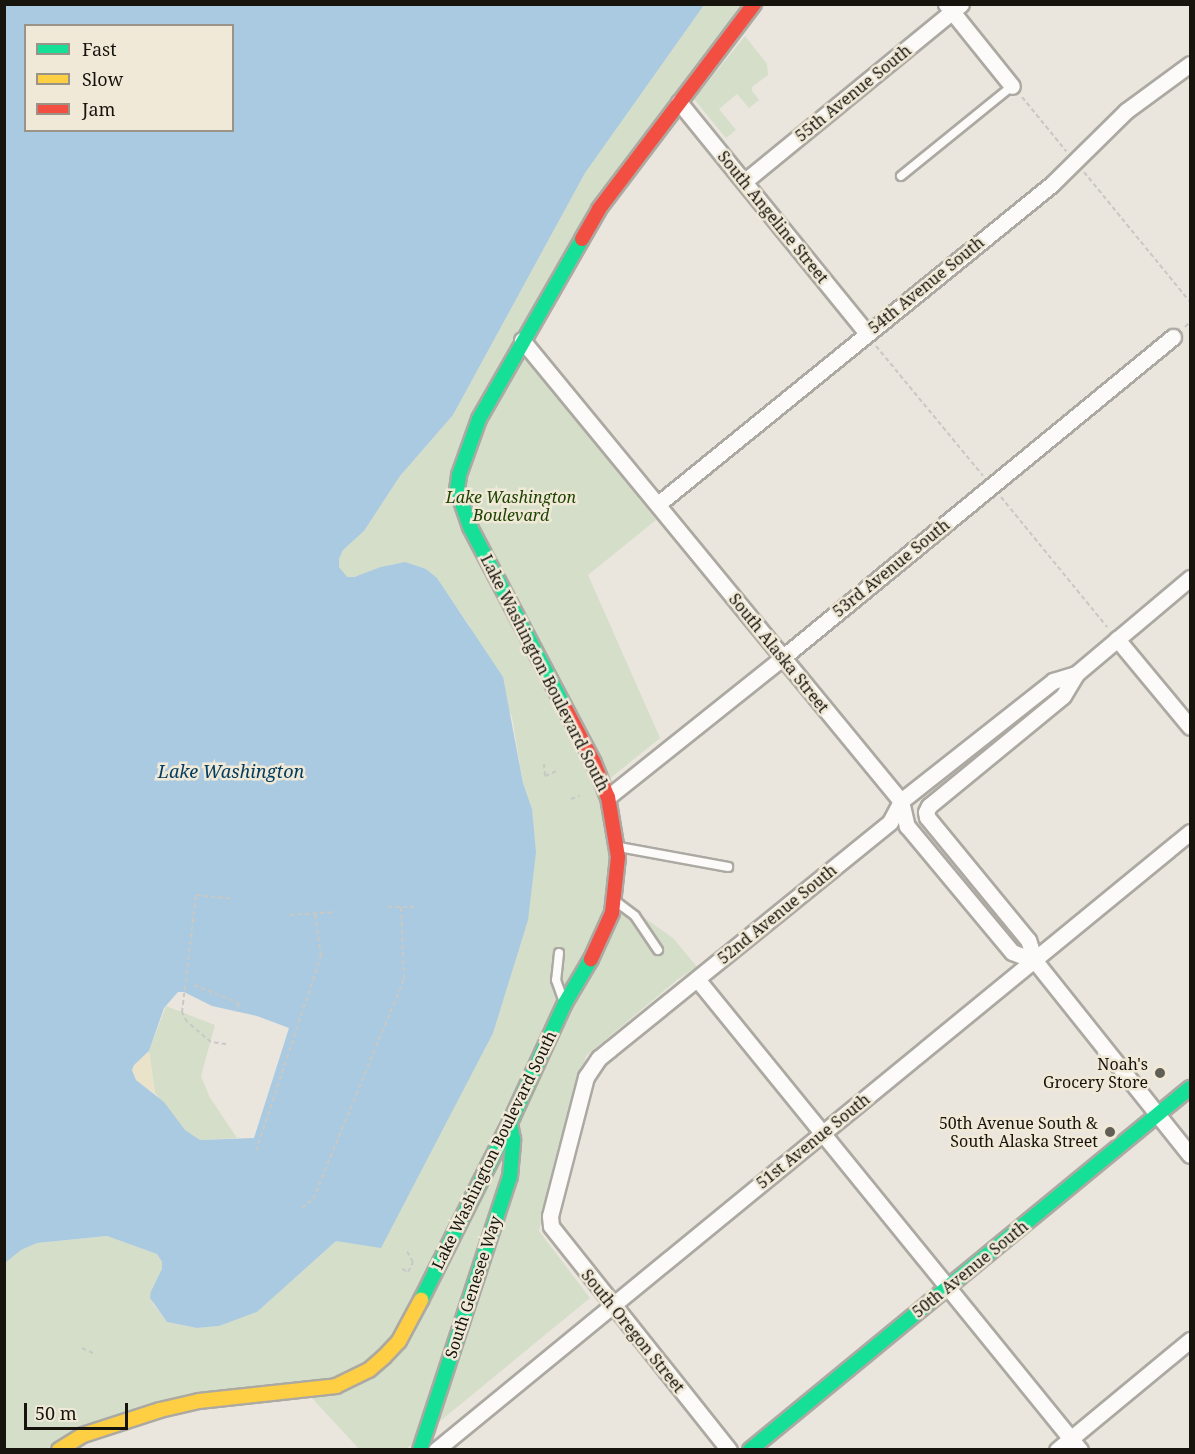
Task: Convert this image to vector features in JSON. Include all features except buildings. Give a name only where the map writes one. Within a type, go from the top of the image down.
[{"type":"main road","name":"Lake Washington Boulevard South","points":[[59,1449],[83,1435],[160,1410],[200,1401],[336,1386],[369,1370],[399,1341],[412,1318],[510,1123],[565,1003],[599,944],[612,913],[614,901],[617,847],[608,796],[594,763],[470,527],[457,490],[459,475],[478,419],[599,209],[754,4]]},
{"type":"main road","name":"50th Avenue South","points":[[750,1449],[1191,1088]]},
{"type":"main road","name":"South Genesee Way","points":[[420,1449],[510,1177],[513,1139],[510,1123]]},
{"type":"street","points":[[953,7],[1014,88]]},
{"type":"street","name":"55th Avenue South","points":[[745,181],[953,7]]},
{"type":"street","name":"54th Avenue South","points":[[658,504],[871,339],[1060,177],[1126,111],[1191,64]]},
{"type":"street","name":"South Angeline Street","points":[[679,102],[871,339]]},
{"type":"street","name":"53rd Avenue South","points":[[608,796],[782,658],[1173,337]]},
{"type":"street","name":"South Alaska Street","points":[[522,340],[901,801],[907,826],[1012,952],[1035,961]]},
{"type":"street","name":"52nd Avenue South","points":[[929,806],[1063,696],[1076,674],[1113,634],[1191,578]]},
{"type":"street","points":[[1113,634],[1191,727]]},
{"type":"street","name":"52nd Avenue South","points":[[552,1207],[586,1077],[591,1068],[610,1049],[890,822],[901,801],[1053,681],[1076,674]]},
{"type":"street","name":"South Alaska Street","points":[[929,806],[927,817],[1028,940],[1035,961],[1191,1155]]},
{"type":"street","name":"51st Avenue South","points":[[436,1449],[1191,832]]},
{"type":"street","points":[[697,979],[1075,1444]]},
{"type":"street","name":"South Oregon Street","points":[[552,1207],[551,1226],[556,1236],[729,1449]]},
{"type":"street","points":[[1057,1449],[1075,1444],[1191,1340]]},
{"type":"lane","points":[[901,176],[1014,88]]},
{"type":"lane","points":[[617,847],[728,867]]},
{"type":"lane","points":[[614,901],[635,916],[658,950]]},
{"type":"lane","points":[[559,953],[556,980],[565,1003]]},
{"type":"path","points":[[1014,88],[1069,155]]},
{"type":"path","points":[[1080,168],[1191,302]]},
{"type":"path","points":[[871,339],[983,476]]},
{"type":"path","points":[[1001,497],[1113,634]]},
{"type":"path","points":[[544,764],[545,776],[559,770]]},
{"type":"path","points":[[571,799],[579,796]]},
{"type":"path","points":[[226,1044],[211,1042],[187,1022],[182,1012],[196,895],[232,899]]},
{"type":"path","points":[[302,1208],[313,1199],[404,979],[401,907]]},
{"type":"path","points":[[388,908],[414,907]]},
{"type":"path","points":[[290,915],[335,912]]},
{"type":"path","points":[[256,1151],[321,956],[315,914]]},
{"type":"path","points":[[195,986],[239,1003],[236,1012]]},
{"type":"path","points":[[402,1269],[408,1272],[413,1262],[407,1251]]},
{"type":"path","points":[[82,1348],[95,1354]]},
{"type":"green space","name":"Lake Washington Boulevard","points":[[704,5],[746,5],[514,343],[656,520],[588,575],[660,738],[597,789],[610,860],[607,892],[673,938],[697,967],[678,979],[586,1056],[554,1163],[539,1231],[590,1298],[406,1449],[359,1449],[300,1385],[67,1436],[47,1449],[5,1450],[5,1263],[21,1250],[37,1243],[107,1236],[157,1254],[162,1262],[162,1270],[151,1290],[153,1304],[167,1322],[197,1328],[219,1326],[257,1312],[336,1241],[532,809],[523,783],[512,717],[469,625],[437,579],[426,569],[393,564],[353,577],[346,577],[339,567],[339,559],[343,550],[364,531],[400,476],[453,415],[585,173]]},
{"type":"green space","points":[[745,36],[767,64],[768,75],[752,87],[752,91],[759,100],[749,108],[737,94],[719,109],[736,130],[726,138],[694,99]]},
{"type":"green space","points":[[166,1006],[215,1025],[201,1076],[209,1096],[237,1138],[200,1140],[185,1130],[155,1093],[149,1051]]},
{"type":"sand","points":[[149,1051],[155,1093],[139,1085],[132,1070],[134,1065]]},
{"type":"water","name":"Lake Washington","points":[[5,4],[704,5],[585,173],[453,415],[400,476],[364,531],[343,550],[339,559],[339,567],[347,577],[405,562],[426,569],[437,578],[503,677],[523,783],[532,809],[536,852],[528,920],[493,1033],[381,1248],[336,1241],[257,1312],[219,1326],[197,1328],[167,1322],[150,1298],[162,1269],[162,1262],[157,1254],[107,1236],[37,1243],[21,1250],[5,1263]],"holes":[[[178,992],[184,992],[212,1006],[257,1016],[289,1028],[254,1138],[200,1140],[185,1130],[164,1102],[136,1080],[132,1070],[134,1065],[149,1051],[164,1008]]]},
{"type":"traffic: fast","points":[[564,706],[470,527],[457,490],[459,475],[479,419],[582,239]]},
{"type":"traffic: fast","points":[[421,1300],[513,1116],[565,1003],[591,959]]},
{"type":"traffic: fast","points":[[750,1450],[1190,1088]]},
{"type":"traffic: fast","points":[[420,1450],[510,1177],[513,1139],[510,1123]]},
{"type":"traffic: slow","points":[[59,1450],[83,1435],[160,1410],[199,1401],[336,1386],[369,1370],[384,1357],[399,1341],[421,1300]]},
{"type":"traffic: jam","points":[[582,239],[599,209],[754,4]]},
{"type":"traffic: jam","points":[[564,706],[594,763],[608,797],[618,857],[612,913],[591,959]]},
{"type":"place","name":"Noah's Grocery Store","points":[[1160,1073]]},
{"type":"place","name":"50th Avenue South & South Alaska Street","points":[[1110,1132]]}]
